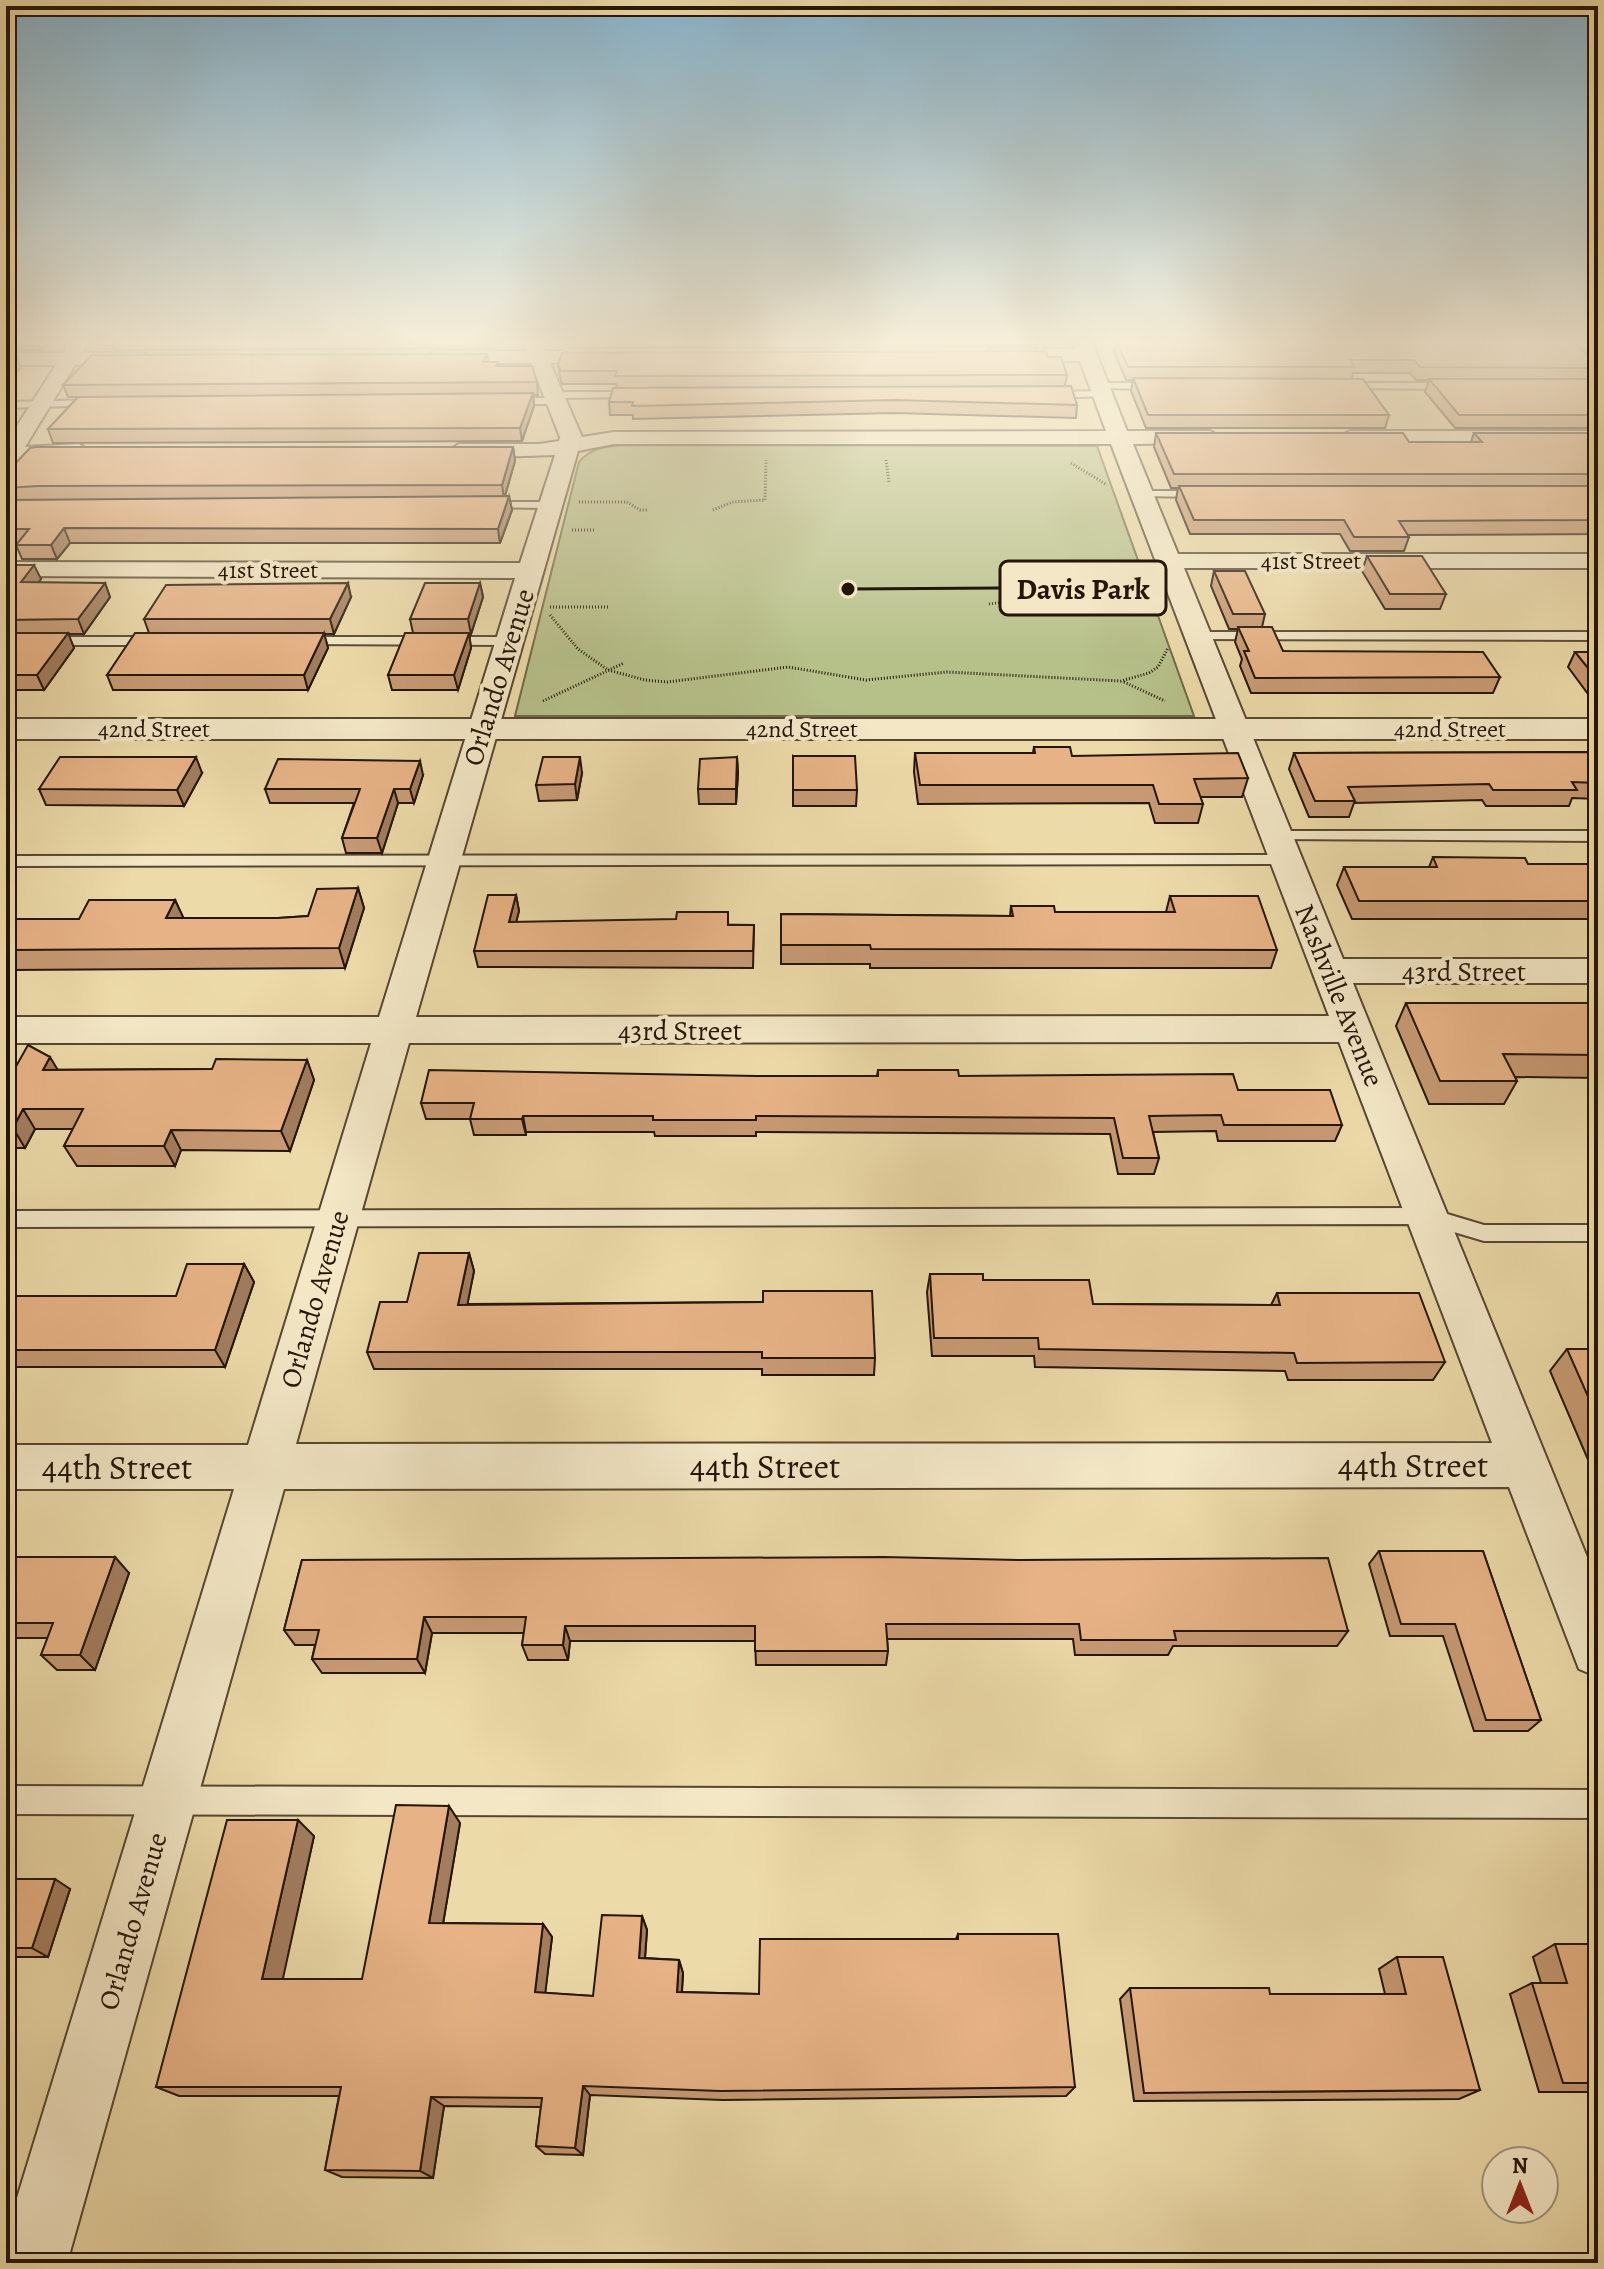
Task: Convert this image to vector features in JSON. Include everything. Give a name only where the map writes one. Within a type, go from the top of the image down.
[{"type":"street","points":[[430,451],[539,451],[569,446]]},
{"type":"street","name":"Orlando Avenue","points":[[32,2263],[508,641],[530,571],[561,512],[569,446]]},
{"type":"street","name":"Nashville Avenue","points":[[1123,446],[1142,494],[1156,573],[1183,642],[1234,728],[1596,1640]]},
{"type":"street","points":[[7,456],[103,451]]},
{"type":"street","name":"41st Street","points":[[1156,573],[1598,561]]},
{"type":"street","name":"41st Street","points":[[6,569],[530,571]]},
{"type":"street","name":"42nd Street","points":[[6,729],[1598,729]]},
{"type":"street","name":"43rd Street","points":[[1330,971],[1598,971]]},
{"type":"street","name":"43rd Street","points":[[6,1030],[1353,1029]]},
{"type":"street","name":"44th Street","points":[[6,1467],[1525,1465]]},
{"type":"lane","points":[[1142,494],[1221,494]]},
{"type":"lane","points":[[471,505],[561,512]]},
{"type":"lane","points":[[1183,642],[1598,636]]},
{"type":"lane","points":[[6,641],[163,641]]},
{"type":"lane","points":[[289,641],[508,641]]},
{"type":"lane","points":[[6,861],[443,860],[1282,848],[1598,836]]},
{"type":"lane","points":[[6,1219],[1427,1216],[1484,1233],[1598,1233]]},
{"type":"lane","points":[[6,1800],[1598,1804]]},
{"type":"path","points":[[713,510],[732,502],[765,500],[766,460]]},
{"type":"path","points":[[561,512],[627,502],[640,510],[647,510]]},
{"type":"path","points":[[561,512],[595,530]]},
{"type":"path","points":[[989,604],[1156,573]]},
{"type":"path","points":[[610,607],[545,607],[578,649],[608,670],[634,678],[667,682],[788,667],[874,680],[947,672],[1121,681],[1149,673],[1183,642]]},
{"type":"path","points":[[543,701],[624,663]]},
{"type":"path","points":[[1121,681],[1177,707]]},
{"type":"green space","points":[[1097,446],[1194,716],[515,716],[579,462],[593,451],[603,448]]},
{"type":"building","points":[[1162,446],[1598,446],[1598,474],[1174,474]]},
{"type":"building","points":[[36,447],[513,447],[502,485],[6,488],[6,466],[13,466],[30,448]]},
{"type":"building","points":[[1179,486],[1598,486],[1598,520],[1399,521],[1409,537],[1354,537],[1344,520],[1194,520]]},
{"type":"building","points":[[509,496],[498,529],[64,528],[51,545],[16,545],[29,529],[6,529],[6,500]]},
{"type":"building","points":[[1367,556],[1422,556],[1446,594],[1390,594]]},
{"type":"building","points":[[6,565],[34,565],[21,582],[105,583],[78,619],[6,620]]},
{"type":"building","points":[[1214,571],[1245,571],[1265,614],[1233,614]]},
{"type":"building","points":[[348,583],[330,619],[144,619],[166,585]]},
{"type":"building","points":[[425,583],[480,583],[468,619],[410,619]]},
{"type":"building","points":[[1238,627],[1272,627],[1283,651],[1483,652],[1500,677],[1255,678],[1244,651],[1249,651]]},
{"type":"building","points":[[6,633],[68,633],[37,675],[6,675]]},
{"type":"building","points":[[135,633],[324,633],[304,675],[107,675]]},
{"type":"building","points":[[405,633],[469,633],[454,675],[388,675]]},
{"type":"building","points":[[1575,652],[1598,652],[1598,678],[1596,678]]},
{"type":"building","points":[[1034,747],[1070,747],[1072,756],[1238,753],[1248,778],[1194,779],[1203,804],[1159,804],[1153,785],[920,785],[915,753],[1035,753]]},
{"type":"building","points":[[1598,752],[1598,783],[1572,782],[1577,790],[1493,790],[1489,784],[1348,787],[1355,801],[1315,801],[1294,753]]},
{"type":"building","points":[[793,756],[855,756],[857,790],[793,790]]},
{"type":"building","points":[[60,757],[196,757],[177,790],[39,789]]},
{"type":"building","points":[[543,757],[580,757],[575,784],[536,785]]},
{"type":"building","points":[[737,757],[736,789],[698,789],[700,759]]},
{"type":"building","points":[[278,759],[420,761],[410,789],[394,789],[377,838],[342,838],[360,789],[265,789]]},
{"type":"building","points":[[1433,857],[1525,858],[1528,864],[1598,864],[1598,901],[1359,901],[1344,867],[1437,867]]},
{"type":"building","points":[[358,888],[339,948],[6,950],[6,919],[79,919],[89,900],[175,900],[166,918],[278,918],[308,916],[317,889]]},
{"type":"building","points":[[488,895],[516,895],[509,922],[676,919],[677,912],[728,912],[728,925],[754,925],[753,951],[474,951]]},
{"type":"building","points":[[1170,896],[1258,896],[1277,950],[871,949],[870,945],[781,945],[781,914],[1013,916],[1011,906],[1054,906],[1055,912],[1175,912]]},
{"type":"building","points":[[1406,1003],[1598,1003],[1598,1055],[1503,1054],[1517,1081],[1440,1081]]},
{"type":"building","points":[[28,1045],[50,1057],[43,1070],[212,1069],[216,1059],[307,1060],[281,1131],[171,1130],[164,1146],[64,1146],[83,1109],[23,1109],[13,1128],[6,1128],[6,1070],[14,1070]]},
{"type":"building","points":[[429,1070],[757,1076],[878,1076],[878,1070],[958,1070],[959,1076],[1233,1074],[1238,1090],[1330,1090],[1342,1125],[1224,1125],[1221,1115],[1149,1116],[1159,1158],[1123,1158],[1114,1118],[756,1116],[756,1120],[653,1120],[653,1116],[523,1116],[522,1119],[470,1119],[474,1103],[421,1103]]},
{"type":"building","points":[[419,1253],[469,1253],[458,1305],[763,1302],[763,1291],[872,1291],[875,1358],[762,1358],[762,1352],[367,1352],[380,1302],[407,1302]]},
{"type":"building","points":[[187,1264],[244,1264],[215,1350],[6,1350],[6,1296],[176,1296]]},
{"type":"building","points":[[930,1274],[983,1274],[983,1280],[1089,1280],[1093,1304],[1280,1305],[1277,1293],[1419,1293],[1445,1362],[1297,1363],[1294,1353],[1039,1349],[1038,1338],[934,1338]]},
{"type":"building","points":[[1567,1349],[1598,1349],[1598,1419]]},
{"type":"building","points":[[1379,1551],[1483,1551],[1541,1720],[1486,1720],[1455,1624],[1401,1624]]},
{"type":"building","points":[[6,1557],[115,1557],[80,1655],[41,1655],[53,1623],[6,1623]]},
{"type":"building","points":[[884,1557],[1019,1560],[1328,1558],[1348,1631],[1174,1631],[1176,1640],[1081,1640],[1079,1624],[886,1624],[888,1651],[755,1651],[755,1626],[565,1626],[563,1645],[522,1645],[526,1617],[424,1617],[417,1659],[312,1659],[319,1630],[284,1630],[302,1560]]},
{"type":"building","points":[[396,1805],[449,1806],[429,1923],[543,1924],[535,1992],[593,1996],[602,1915],[642,1916],[639,1958],[679,1960],[677,1992],[759,1994],[760,1939],[958,1939],[958,1934],[1058,1934],[1075,2087],[720,2091],[583,2086],[575,2148],[536,2146],[542,2098],[431,2097],[420,2171],[325,2170],[341,2087],[156,2087],[227,1820],[298,1820],[262,1979],[362,1979]]},
{"type":"building","points":[[6,1879],[55,1879],[32,1948],[6,1948]]},
{"type":"building","points":[[1555,1944],[1598,1944],[1598,2083],[1563,2083],[1532,1983],[1567,1983]]},
{"type":"building","points":[[1397,1957],[1443,1957],[1480,2090],[1144,2093],[1130,1988],[1269,1988],[1270,1994],[1406,1994]]},
{"type":"place","name":"Davis Park","points":[[848,589]]}]
